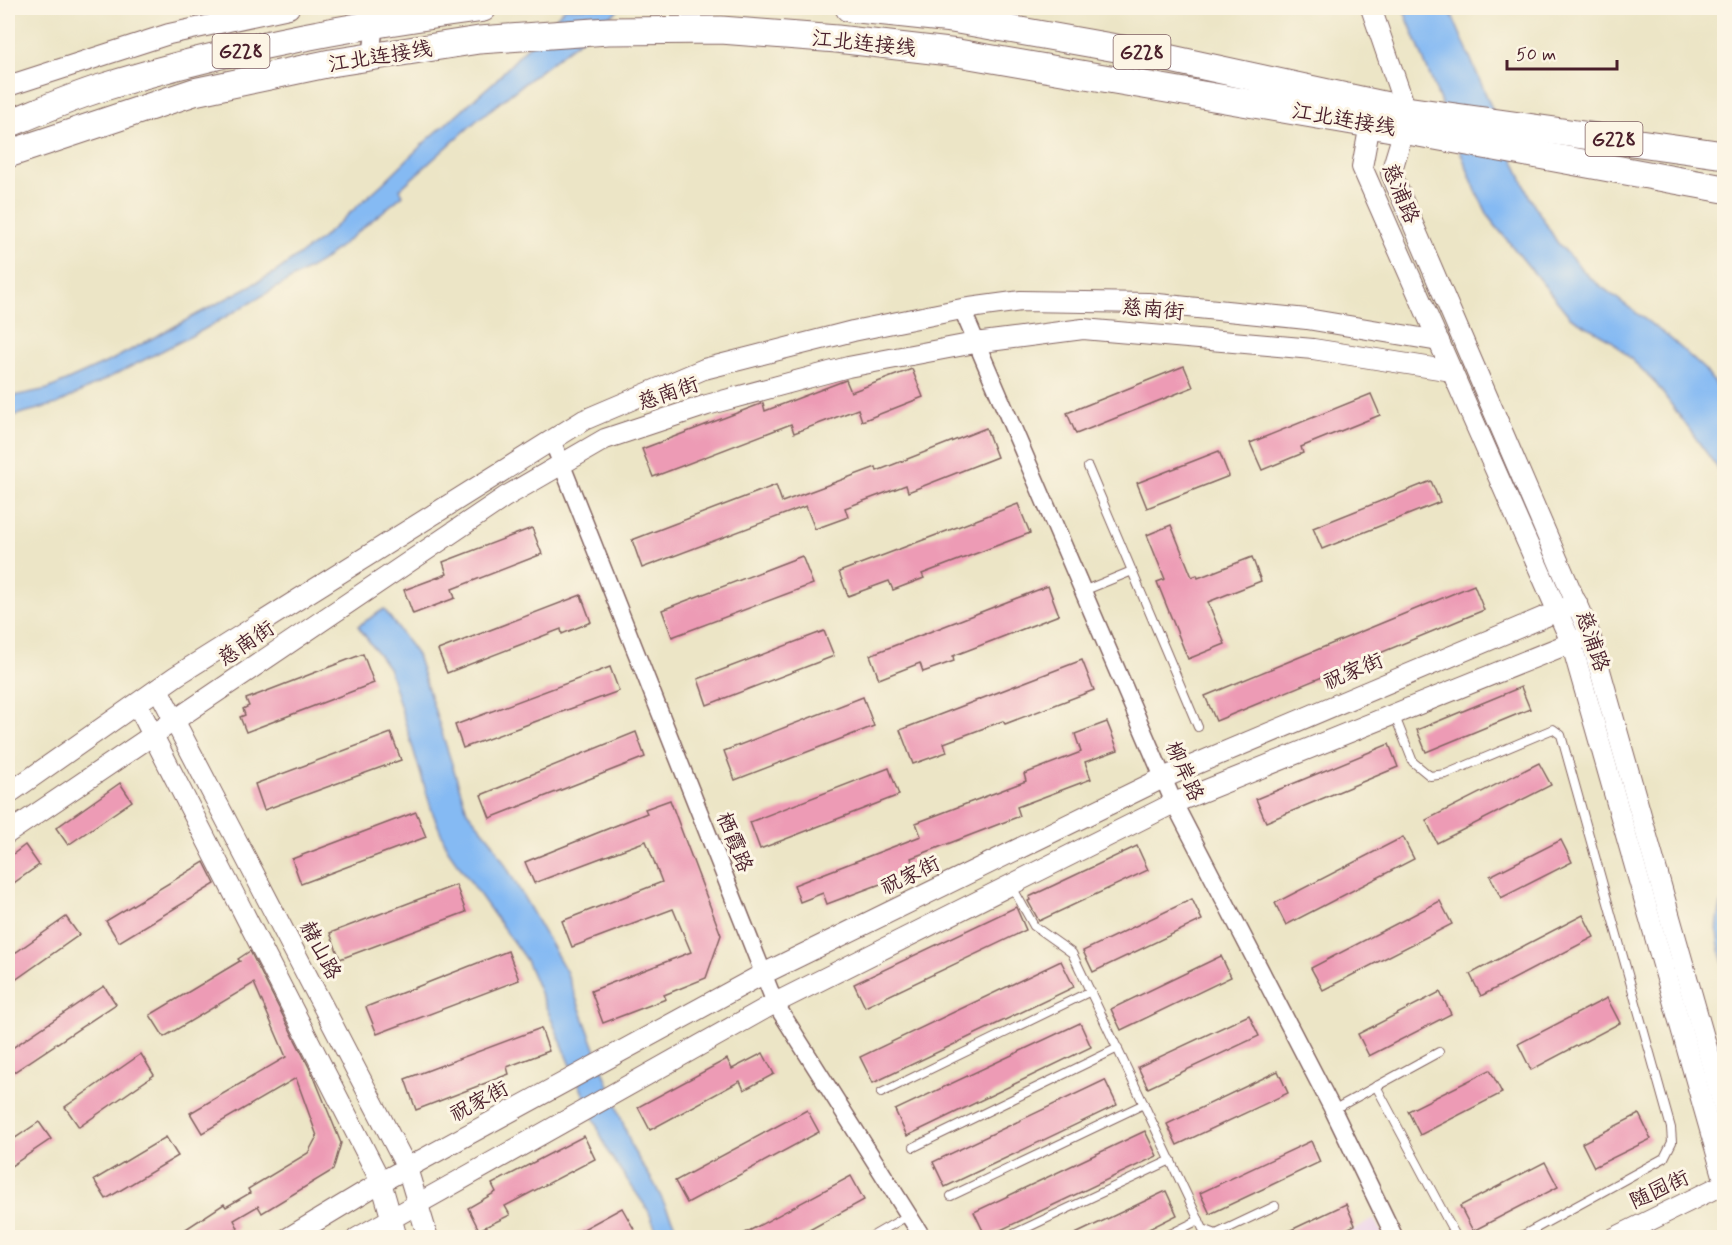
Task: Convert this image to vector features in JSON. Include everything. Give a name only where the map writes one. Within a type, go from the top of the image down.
[{"type":"highway","name":"江北连接线","points":[[8,124],[100,88],[375,16],[483,8]]},
{"type":"highway","name":"江北连接线","points":[[849,8],[952,19],[1139,52],[1725,189]]},
{"type":"highway","name":"江北连接线","points":[[8,154],[194,92],[371,57],[479,40],[608,31],[721,30],[837,39],[958,53],[1370,124],[1414,118],[1453,139],[1507,137],[1725,155]]},
{"type":"street","points":[[8,86],[168,34],[289,8]]},
{"type":"street","points":[[1371,8],[1414,118]]},
{"type":"street","points":[[371,57],[375,16]]},
{"type":"street","name":"慈浦路","points":[[1414,118],[1391,173],[1590,635],[1725,1108]]},
{"type":"street","name":"慈浦路","points":[[1370,124],[1362,167],[1571,642],[1725,1179]]},
{"type":"street","name":"慈南街","points":[[8,794],[158,689],[584,420],[704,369],[853,331],[962,309],[1021,301],[1148,303],[1307,320],[1439,341]]},
{"type":"street","name":"柳岸路","points":[[962,309],[1174,803],[1333,1110],[1395,1238]]},
{"type":"street","name":"慈南街","points":[[8,833],[505,497],[605,440],[707,405],[848,367],[975,343],[1083,329],[1313,349],[1452,371]]},
{"type":"street","name":"栖霞路","points":[[552,440],[775,1003],[923,1238]]},
{"type":"street","name":"祝家街","points":[[288,1238],[407,1167],[763,974],[1163,778],[1577,603]]},
{"type":"street","points":[[357,1238],[775,1003],[1174,803],[1590,635]]},
{"type":"street","name":"赭山路","points":[[158,689],[407,1167],[428,1238]]},
{"type":"street","points":[[137,704],[381,1182],[397,1238]]},
{"type":"street","name":"随园街","points":[[1614,1238],[1725,1184]]},
{"type":"lane","points":[[1088,467],[1198,727]]},
{"type":"lane","points":[[1082,591],[1132,571]]},
{"type":"lane","points":[[1393,713],[1413,762],[1430,776],[1446,774],[1553,729],[1561,735],[1671,1128],[1672,1142],[1664,1158],[1518,1238]]},
{"type":"lane","points":[[1011,885],[1034,926],[1054,938],[1072,953],[1203,1229],[1216,1234],[1275,1206]]},
{"type":"lane","points":[[881,1093],[1091,991]]},
{"type":"lane","points":[[914,1147],[1118,1048]]},
{"type":"lane","points":[[1333,1110],[1440,1052]]},
{"type":"lane","points":[[1376,1086],[1457,1238]]},
{"type":"lane","points":[[951,1196],[1144,1104]]},
{"type":"lane","points":[[1005,1238],[1171,1160]]},
{"type":"lane","points":[[868,1238],[909,1215]]},
{"type":"lane","points":[[1162,1238],[1199,1220]]},
{"type":"shaded area","points":[[1374,1219],[1384,1237],[1339,1237]]},
{"type":"water","points":[[565,8],[621,8],[476,121],[400,189],[403,195],[321,262],[203,330],[57,404],[8,417],[8,397],[48,389],[112,360],[274,273],[320,240],[425,142],[495,81]]},
{"type":"water","points":[[1403,8],[1449,8],[1530,198],[1557,242],[1590,278],[1671,339],[1705,370],[1724,397],[1724,477],[1654,381],[1611,340],[1570,317],[1490,219],[1476,191]]},
{"type":"water","points":[[384,609],[417,655],[467,811],[491,840],[566,971],[633,1150],[654,1183],[681,1237],[659,1237],[648,1210],[608,1152],[526,960],[448,850],[432,811],[389,669],[358,626]]},
{"type":"water","points":[[1724,896],[1724,967],[1717,931]]},
{"type":"building","points":[[1184,366],[1193,387],[1076,434],[1067,413]]},
{"type":"building","points":[[912,369],[923,397],[862,421],[858,409],[794,433],[791,424],[653,477],[642,449],[763,403],[765,411],[846,380],[851,392]]},
{"type":"building","points":[[1371,394],[1380,415],[1301,447],[1303,453],[1262,470],[1250,443]]},
{"type":"building","points":[[986,428],[997,457],[908,492],[906,485],[845,508],[848,517],[815,529],[806,506],[642,568],[632,540],[776,485],[782,502],[876,467],[877,471]]},
{"type":"building","points":[[1219,451],[1229,476],[1147,508],[1137,483]]},
{"type":"building","points":[[1431,481],[1440,502],[1322,549],[1313,528]]},
{"type":"building","points":[[1018,504],[1030,533],[922,574],[924,578],[893,590],[889,581],[848,596],[839,572]]},
{"type":"building","points":[[1171,525],[1192,577],[1197,575],[1198,578],[1252,557],[1261,581],[1208,602],[1225,644],[1188,659],[1157,582],[1165,579],[1147,535]]},
{"type":"building","points":[[532,528],[542,554],[452,589],[455,598],[413,614],[404,590],[447,574],[443,562]]},
{"type":"building","points":[[802,556],[813,584],[672,637],[662,610]]},
{"type":"building","points":[[1474,585],[1484,610],[1216,721],[1205,696]]},
{"type":"building","points":[[1048,586],[1059,615],[953,656],[954,661],[923,672],[920,663],[879,679],[870,655]]},
{"type":"building","points":[[581,595],[591,622],[562,634],[561,629],[447,673],[438,650]]},
{"type":"building","points":[[824,631],[834,656],[707,705],[698,679]]},
{"type":"building","points":[[363,654],[374,683],[246,732],[240,717],[245,715],[243,709],[249,706],[246,699]]},
{"type":"building","points":[[1082,660],[1094,690],[1005,724],[1003,721],[944,743],[947,752],[913,764],[900,730]]},
{"type":"building","points":[[610,667],[619,691],[463,748],[455,725]]},
{"type":"building","points":[[1521,687],[1530,709],[1426,752],[1417,730]]},
{"type":"building","points":[[863,697],[874,726],[735,780],[724,751]]},
{"type":"building","points":[[1107,722],[1118,750],[1085,762],[1091,779],[1017,807],[1020,816],[911,858],[915,871],[827,904],[823,893],[800,902],[794,885],[921,836],[916,823],[1026,781],[1024,774],[1081,752],[1075,734]]},
{"type":"building","points":[[636,732],[645,757],[490,818],[481,795]]},
{"type":"building","points":[[391,733],[401,760],[264,810],[255,784]]},
{"type":"building","points":[[1389,744],[1398,767],[1266,822],[1256,799]]},
{"type":"building","points":[[1539,763],[1551,785],[1437,843],[1426,820]]},
{"type":"building","points":[[889,768],[899,795],[760,849],[750,822]]},
{"type":"building","points":[[120,783],[132,801],[68,845],[56,828]]},
{"type":"building","points":[[670,800],[721,935],[706,978],[664,995],[666,999],[603,1023],[591,991],[691,952],[673,909],[572,947],[562,921],[662,882],[646,841],[534,883],[525,862],[647,813],[645,809]]},
{"type":"building","points":[[416,812],[426,837],[301,884],[292,859]]},
{"type":"building","points":[[1403,837],[1414,859],[1286,925],[1275,903]]},
{"type":"building","points":[[1561,840],[1572,862],[1501,898],[1490,876]]},
{"type":"building","points":[[25,845],[39,865],[8,887],[8,858]]},
{"type":"building","points":[[1137,846],[1148,870],[1039,921],[1028,901],[1029,897]]},
{"type":"building","points":[[204,862],[215,884],[119,942],[106,921]]},
{"type":"building","points":[[456,885],[466,912],[340,959],[330,933]]},
{"type":"building","points":[[1192,899],[1202,920],[1093,972],[1083,951]]},
{"type":"building","points":[[1440,901],[1452,924],[1323,990],[1311,968]]},
{"type":"building","points":[[1016,907],[1026,930],[865,1007],[854,984]]},
{"type":"building","points":[[1583,915],[1594,937],[1481,996],[1470,974]]},
{"type":"building","points":[[66,917],[79,935],[8,985],[8,958]]},
{"type":"building","points":[[250,951],[314,1077],[341,1143],[333,1170],[262,1213],[258,1206],[234,1220],[238,1228],[223,1238],[172,1238],[224,1204],[226,1207],[250,1193],[248,1189],[308,1153],[317,1136],[296,1078],[202,1133],[190,1113],[286,1057],[254,983],[164,1037],[150,1015],[240,961],[238,959]]},
{"type":"building","points":[[508,951],[519,980],[377,1034],[366,1007]]},
{"type":"building","points":[[1221,956],[1231,977],[1121,1030],[1111,1009]]},
{"type":"building","points":[[1061,961],[1074,987],[873,1083],[860,1057]]},
{"type":"building","points":[[104,986],[116,1004],[8,1076],[8,1051]]},
{"type":"building","points":[[1440,992],[1451,1014],[1369,1056],[1358,1034]]},
{"type":"building","points":[[1607,998],[1620,1023],[1531,1070],[1518,1044]]},
{"type":"building","points":[[1249,1015],[1259,1036],[1148,1088],[1138,1067]]},
{"type":"building","points":[[1080,1023],[1091,1047],[907,1136],[895,1110]]},
{"type":"building","points":[[541,1028],[549,1051],[507,1067],[509,1074],[416,1110],[405,1079]]},
{"type":"building","points":[[763,1053],[774,1074],[744,1090],[740,1081],[650,1130],[638,1107],[727,1059],[732,1069]]},
{"type":"building","points":[[141,1054],[154,1075],[79,1127],[65,1107]]},
{"type":"building","points":[[1490,1070],[1502,1093],[1420,1135],[1408,1111]]},
{"type":"building","points":[[1278,1071],[1288,1093],[1177,1145],[1167,1124]]},
{"type":"building","points":[[1105,1080],[1117,1105],[945,1187],[933,1162]]},
{"type":"building","points":[[807,1110],[819,1132],[687,1203],[675,1181]]},
{"type":"building","points":[[1639,1114],[1651,1139],[1594,1167],[1582,1143]]},
{"type":"building","points":[[39,1122],[51,1139],[8,1168],[8,1143]]},
{"type":"building","points":[[1145,1131],[1157,1156],[986,1237],[974,1212]]},
{"type":"building","points":[[584,1136],[595,1159],[505,1206],[510,1215],[479,1230],[468,1208],[496,1192],[492,1184]]},
{"type":"building","points":[[166,1137],[178,1156],[106,1199],[94,1180]]},
{"type":"building","points":[[1311,1141],[1320,1162],[1210,1214],[1200,1193]]},
{"type":"building","points":[[1545,1162],[1558,1187],[1473,1231],[1460,1206]]},
{"type":"building","points":[[851,1176],[864,1200],[795,1238],[736,1238]]},
{"type":"building","points":[[1166,1191],[1177,1215],[1131,1238],[1067,1238]]},
{"type":"building","points":[[1346,1204],[1355,1225],[1328,1238],[1274,1238]]},
{"type":"building","points":[[622,1208],[635,1231],[623,1238],[567,1238]]}]
